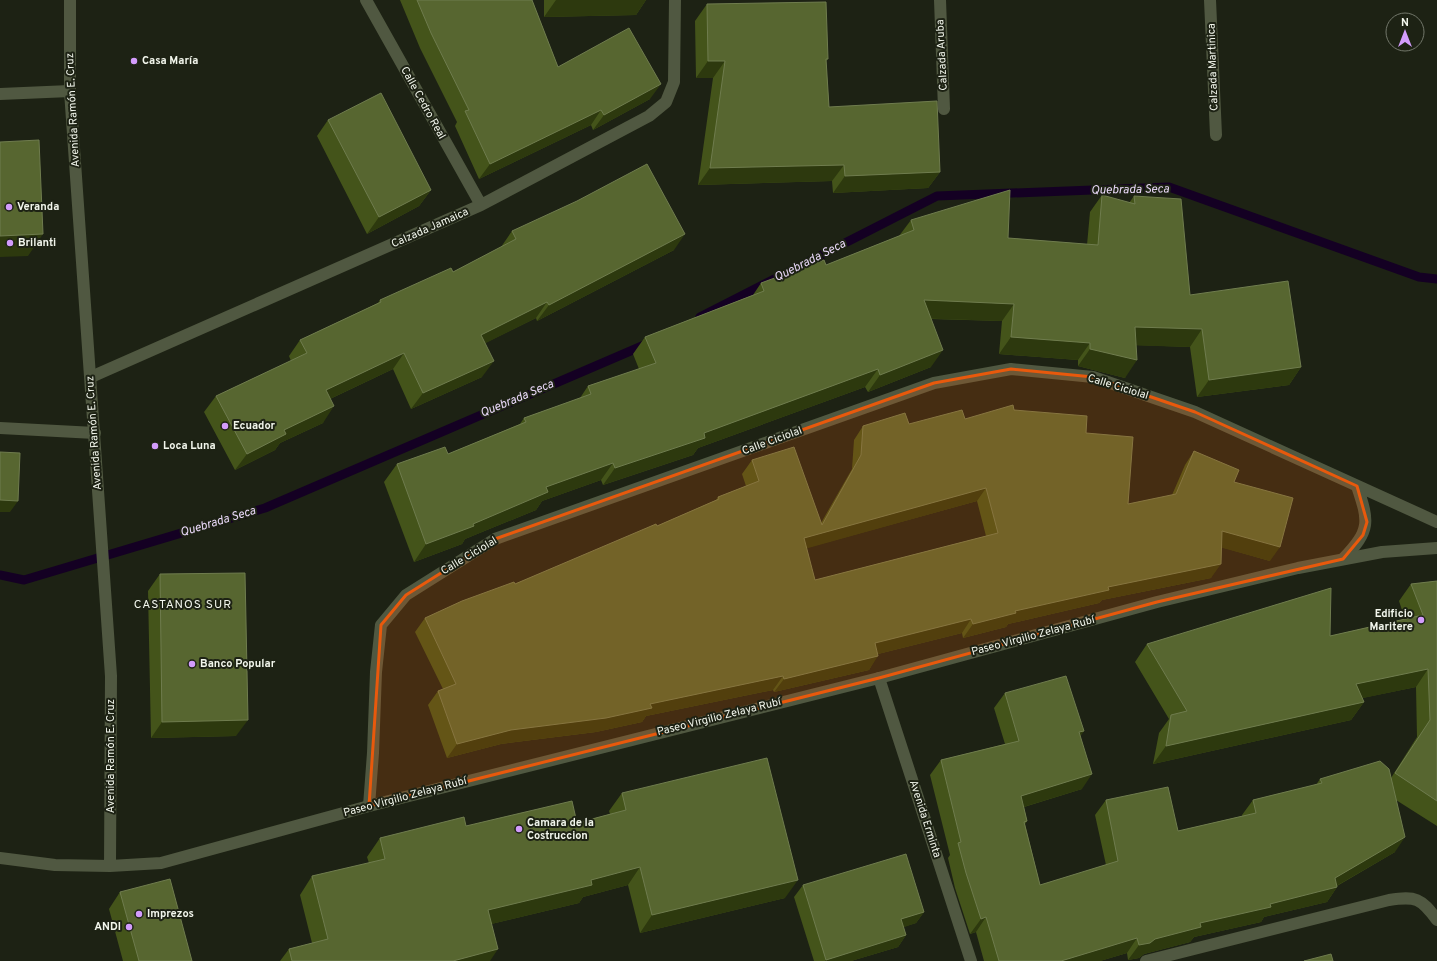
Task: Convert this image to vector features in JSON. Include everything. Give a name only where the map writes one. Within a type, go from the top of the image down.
[{"type":"street","name":"Avenida Ramón E. Cruz","points":[[70,0],[70,91],[111,676],[110,866]]},
{"type":"street","name":"Calle Cedro Real","points":[[366,0],[481,205]]},
{"type":"street","name":"Calzada Jamaica","points":[[90,377],[481,205],[649,116],[666,102],[674,82],[675,0]]},
{"type":"street","name":"Calzada Aruba","points":[[940,0],[944,109]]},
{"type":"street","name":"Calzada Martinica","points":[[1210,0],[1216,135]]},
{"type":"street","points":[[0,94],[70,91]]},
{"type":"street","name":"Calle Ciciolal","points":[[369,806],[373,753],[376,672],[381,626],[406,595],[495,539],[934,383],[1010,369],[1093,377],[1195,412],[1437,522]]},
{"type":"street","points":[[0,428],[94,433]]},
{"type":"street","points":[[1344,559],[1363,535],[1366,522],[1357,486]]},
{"type":"street","name":"Paseo Virgilio Zelaya Rubí","points":[[0,858],[55,865],[110,866],[161,863],[369,806],[879,678],[1157,602],[1298,568],[1344,559],[1382,552],[1437,548]]},
{"type":"street","name":"Avenida Erminta","points":[[879,678],[970,961]]},
{"type":"street","points":[[1146,961],[1389,900],[1407,898],[1424,903],[1437,920]]},
{"type":"highlighted area","points":[[1011,369],[1093,377],[1195,412],[1357,486],[1367,522],[1363,535],[1343,559],[1157,602],[879,678],[369,806],[381,625],[406,595],[495,539],[934,383]]},
{"type":"building","points":[[417,0],[532,0],[558,67],[629,28],[661,84],[604,115],[601,110],[490,164],[465,111],[469,110],[431,33]]},
{"type":"building","points":[[826,2],[828,59],[826,59],[829,107],[937,101],[940,172],[845,176],[844,165],[710,168],[725,61],[708,61],[707,4]]},
{"type":"building","points":[[381,93],[431,190],[379,217],[328,120]]},
{"type":"building","points":[[39,140],[43,234],[0,236],[0,142]]},
{"type":"building","points":[[647,164],[685,234],[549,305],[547,302],[481,335],[494,361],[423,393],[404,353],[326,390],[334,406],[284,430],[286,434],[247,454],[216,396],[307,353],[300,340],[381,302],[380,300],[451,268],[453,272],[516,239],[512,231],[577,201]]},
{"type":"building","points":[[1010,190],[1008,238],[1098,245],[1102,195],[1135,204],[1134,196],[1181,199],[1190,295],[1288,281],[1301,367],[1209,380],[1202,329],[1135,327],[1137,360],[1090,349],[1090,343],[1011,337],[1014,304],[924,300],[943,350],[880,375],[878,369],[704,433],[705,438],[615,468],[613,463],[546,487],[548,492],[473,524],[474,526],[426,544],[397,464],[445,447],[448,454],[526,422],[524,418],[591,394],[588,386],[656,363],[645,337],[764,291],[761,283],[824,260],[826,265],[914,230],[911,220]]},
{"type":"building","points":[[1013,405],[1014,410],[1087,416],[1086,433],[1133,437],[1128,504],[1176,494],[1194,451],[1239,470],[1234,482],[1293,498],[1280,547],[1222,531],[1221,564],[1108,587],[1109,590],[1015,611],[1016,613],[973,624],[971,619],[875,643],[878,656],[784,679],[783,676],[650,704],[652,708],[606,718],[511,730],[457,744],[438,691],[456,684],[425,618],[462,601],[514,582],[515,584],[656,524],[657,526],[719,499],[718,497],[759,481],[752,460],[794,447],[822,525],[861,455],[863,426],[905,413],[909,424],[962,410],[965,419]],"holes":[[[986,488],[998,533],[815,580],[804,538]]]},
{"type":"building","points":[[0,452],[20,453],[18,501],[0,500]]},
{"type":"building","name":"Banco Popular","points":[[245,573],[248,720],[162,722],[160,574]]},
{"type":"building","points":[[1437,581],[1437,801],[1395,773],[1430,720],[1428,669],[1356,684],[1364,702],[1166,746],[1171,715],[1187,711],[1147,644],[1331,588],[1330,636],[1423,615],[1411,584]]},
{"type":"building","points":[[1066,676],[1084,731],[1079,732],[1092,774],[1021,796],[1027,821],[1024,822],[1040,885],[1118,861],[1106,800],[1168,787],[1178,831],[1256,813],[1253,800],[1322,783],[1320,779],[1380,761],[1389,769],[1405,837],[1335,878],[1337,887],[1270,904],[1271,907],[1200,923],[1201,927],[1155,939],[1150,943],[1139,945],[1137,938],[1061,961],[999,961],[986,917],[981,919],[966,873],[958,843],[961,842],[941,760],[1019,741],[1005,693]]},
{"type":"building","points":[[767,758],[798,880],[652,915],[640,867],[591,880],[592,885],[488,910],[498,949],[453,961],[292,961],[289,949],[328,939],[312,876],[385,859],[380,838],[464,817],[466,826],[572,801],[577,823],[626,810],[622,793]]},
{"type":"building","points":[[906,854],[924,912],[901,919],[906,935],[826,960],[803,885]]},
{"type":"building","points":[[170,879],[192,961],[139,961],[120,892]]},
{"type":"building","points":[[1331,954],[1333,961],[1304,961]]},
{"type":"waterway","name":"Quebrada Seca","points":[[700,317],[937,196],[1169,187],[1419,277],[1437,279]]},
{"type":"waterway","name":"Quebrada Seca","points":[[0,575],[24,580],[265,508],[649,343]]},
{"type":"place","name":"Casa María","points":[[134,61]]},
{"type":"place","name":"Veranda","points":[[9,207]]},
{"type":"place","name":"Brilanti","points":[[10,243]]},
{"type":"place","name":"Ecuador","points":[[225,426]]},
{"type":"place","name":"Loca Luna","points":[[155,446]]},
{"type":"place","name":"Edificio Maritere","points":[[1421,620]]},
{"type":"place","name":"Banco Popular","points":[[192,664]]},
{"type":"place","name":"Camara de la Costruccion","points":[[519,829]]},
{"type":"place","name":"Imprezos","points":[[139,914]]},
{"type":"place","name":"ANDI","points":[[129,927]]},
{"type":"district","name":"CASTANOS SUR","points":[[183,605]]}]
